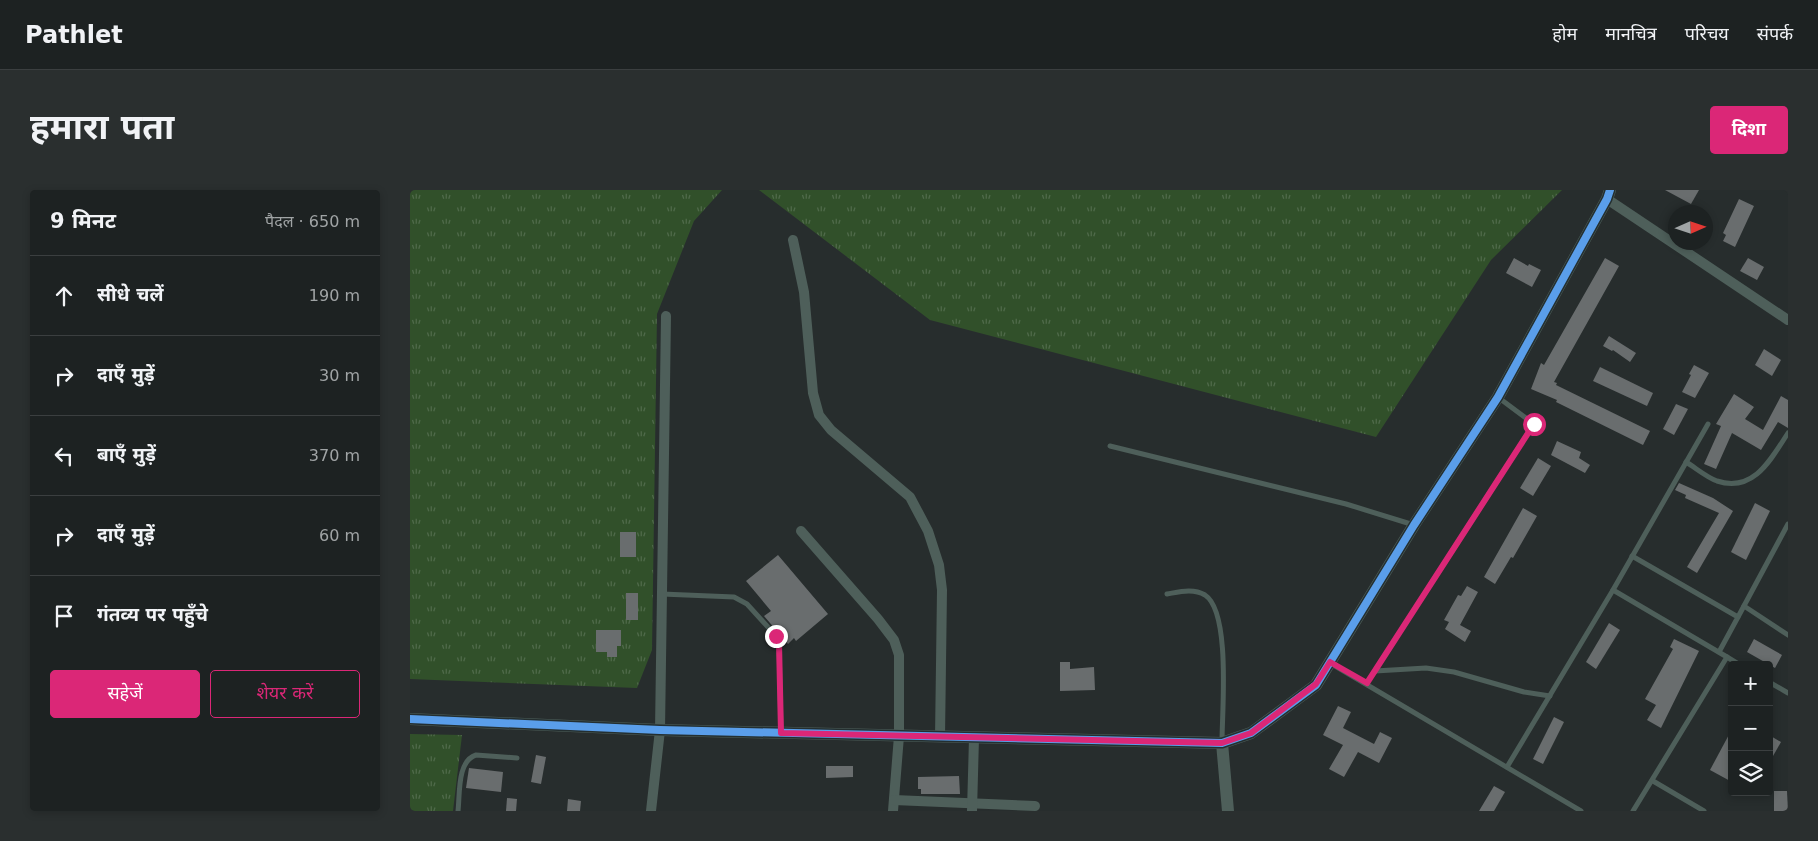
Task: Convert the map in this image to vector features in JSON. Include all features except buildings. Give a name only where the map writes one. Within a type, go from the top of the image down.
[{"type":"street","points":[[410,720],[660,730],[1222,743],[1251,733],[1316,684],[1414,525],[1498,397],[1608,195],[1788,320]]},
{"type":"street","points":[[793,240],[804,292],[813,393],[819,415],[831,430],[910,497],[928,531],[939,565],[942,590],[940,737]]},
{"type":"street","points":[[651,811],[660,730],[666,316]]},
{"type":"street","points":[[802,531],[894,640],[898,655],[899,736],[894,806],[1035,806]]},
{"type":"street","points":[[972,807],[974,738]]},
{"type":"street","points":[[1222,743],[1228,811]]},
{"type":"lane","points":[[1367,683],[1534,424],[1498,397]]},
{"type":"lane","points":[[1507,767],[1613,590],[1708,424]]},
{"type":"lane","points":[[1686,462],[1714,480],[1730,484],[1747,480],[1762,470],[1788,433]]},
{"type":"lane","points":[[1110,446],[1346,504],[1414,525]]},
{"type":"lane","points":[[1719,652],[1788,524]]},
{"type":"lane","points":[[1632,556],[1738,617]]},
{"type":"lane","points":[[1613,590],[1734,661]]},
{"type":"lane","points":[[1167,594],[1185,591],[1205,595],[1212,602],[1216,611],[1222,642],[1222,743]]},
{"type":"lane","points":[[662,594],[734,597],[747,604],[776,636],[779,643],[781,733]]},
{"type":"lane","points":[[1744,606],[1788,635]]},
{"type":"lane","points":[[1633,811],[1727,657]]},
{"type":"lane","points":[[1330,662],[1581,811]]},
{"type":"lane","points":[[1375,671],[1426,668],[1454,672],[1524,692],[1550,696]]},
{"type":"lane","points":[[1773,684],[1788,693]]},
{"type":"lane","points":[[458,811],[464,766],[470,757],[476,755],[517,758]]},
{"type":"lane","points":[[1653,781],[1704,811]]},
{"type":"green space","points":[[410,190],[722,190],[694,221],[657,314],[652,650],[637,688],[410,679]]},
{"type":"green space","points":[[759,190],[1562,190],[1491,260],[1376,437],[930,320]]},
{"type":"green space","points":[[410,734],[462,735],[453,811],[410,811]]},
{"type":"cycle path","points":[[410,719],[660,730],[1222,743],[1251,733],[1316,685],[1414,525],[1498,397],[1607,199],[1610,190]]},
{"type":"route","points":[[776,636],[779,643],[781,733],[1222,743],[1251,733],[1316,684],[1330,662],[1367,683],[1534,424]]}]
